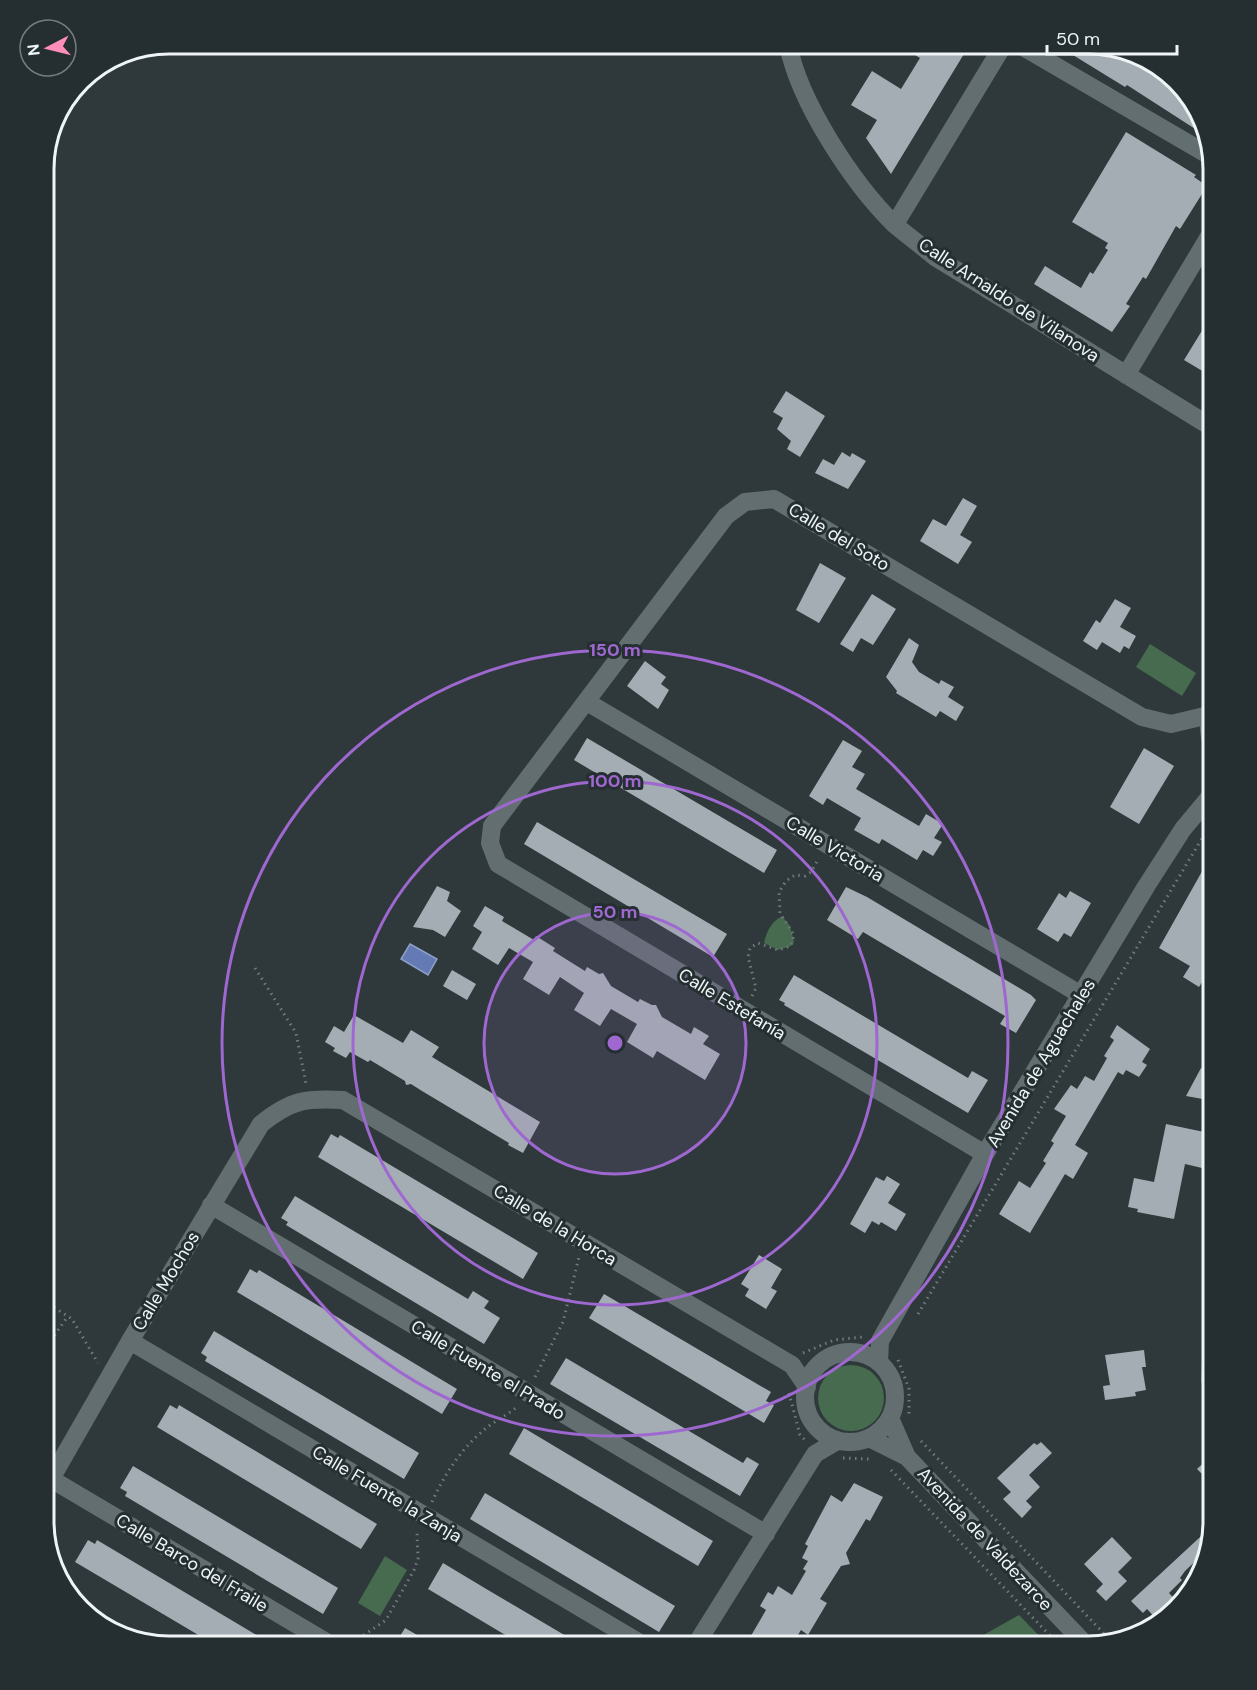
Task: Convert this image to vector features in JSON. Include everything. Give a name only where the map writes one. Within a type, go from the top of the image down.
[{"type":"street","name":"Calle Arnaldo de Vilanova","points":[[792,54],[807,97],[833,147],[869,195],[895,224],[935,256],[1203,421]]},
{"type":"street","points":[[895,224],[998,54]]},
{"type":"street","points":[[1035,54],[1201,151]]},
{"type":"street","points":[[1126,375],[1203,248]]},
{"type":"street","name":"Calle del Soto","points":[[490,843],[492,826],[726,516],[745,502],[774,499],[1142,717],[1158,723],[1203,725]]},
{"type":"street","name":"Calle Victoria","points":[[587,702],[1083,996]]},
{"type":"street","name":"Avenida de Aguachales","points":[[879,1362],[880,1341],[986,1154],[1183,829],[1203,806]]},
{"type":"street","name":"Calle Estefanía","points":[[490,843],[498,864],[986,1154]]},
{"type":"street","name":"Calle Mochos","points":[[54,1473],[130,1341],[261,1124],[284,1106],[314,1098]]},
{"type":"street","name":"Calle de la Horca","points":[[314,1098],[343,1100],[792,1365],[807,1387]]},
{"type":"street","name":"Calle Fuente el Prado","points":[[211,1205],[766,1534]]},
{"type":"street","name":"Calle Fuente la Zanja","points":[[130,1341],[627,1636]]},
{"type":"street","name":"Avenida de Aguachales","points":[[860,1353],[880,1341]]},
{"type":"street","points":[[815,1427],[825,1436],[837,1441],[855,1442],[869,1437],[890,1418],[895,1404],[895,1390],[891,1377],[879,1362],[860,1353],[837,1354],[817,1367],[807,1387],[807,1409],[815,1427],[815,1454]]},
{"type":"street","name":"Calle de la Horca","points":[[792,1365],[817,1367]]},
{"type":"street","name":"Avenida de Valdezarce","points":[[890,1418],[907,1457]]},
{"type":"street","name":"Avenida de Valdezarce","points":[[869,1437],[907,1457],[1077,1636]]},
{"type":"street","points":[[702,1636],[815,1454],[837,1441]]},
{"type":"street","name":"Calle Barco del Fraile","points":[[54,1489],[314,1636]]},
{"type":"path","points":[[913,1322],[1203,836]]},
{"type":"path","points":[[744,1011],[756,988],[748,957],[750,948],[758,943],[778,950],[791,946],[794,935],[780,913],[779,892],[786,880],[795,875],[805,876],[811,872],[827,845]]},
{"type":"path","points":[[255,968],[296,1034],[304,1080],[314,1098]]},
{"type":"path","points":[[364,1636],[386,1620],[414,1570],[418,1559],[416,1535],[439,1487],[468,1445],[485,1429],[517,1408],[526,1393],[563,1322],[578,1260],[585,1243]]},
{"type":"path","points":[[54,1307],[68,1316],[95,1361],[111,1374]]},
{"type":"path","points":[[54,1336],[68,1316]]},
{"type":"path","points":[[877,1462],[815,1454],[800,1435],[790,1402],[788,1383],[792,1365],[803,1353],[834,1340],[863,1337],[880,1341],[894,1353],[904,1371],[909,1389],[910,1423]]},
{"type":"path","points":[[916,1437],[1105,1635]]},
{"type":"path","points":[[886,1465],[1049,1636]]},
{"type":"green space","points":[[1150,644],[1196,673],[1182,696],[1136,667]]},
{"type":"green space","points":[[782,916],[790,926],[794,942],[791,946],[778,950],[764,943],[770,927]]},
{"type":"green space","points":[[851,1365],[863,1368],[874,1375],[881,1386],[884,1398],[881,1410],[874,1421],[863,1428],[851,1431],[839,1428],[828,1421],[821,1410],[818,1398],[821,1386],[828,1375],[839,1368]]},
{"type":"green space","points":[[385,1556],[407,1570],[380,1616],[358,1603]]},
{"type":"green space","points":[[1019,1615],[1039,1636],[982,1636]]},
{"type":"water","points":[[410,944],[437,959],[428,975],[401,959]]},
{"type":"building","points":[[913,54],[964,54],[891,174],[866,138],[877,120],[851,105],[872,71],[901,89],[920,58]]},
{"type":"building","points":[[1071,54],[1111,56],[1146,69],[1169,88],[1184,105],[1196,129],[1127,85],[1125,87]]},
{"type":"building","points":[[1126,132],[1196,175],[1194,177],[1203,183],[1203,192],[1180,229],[1176,226],[1146,279],[1143,277],[1126,304],[1130,306],[1112,332],[1034,284],[1045,266],[1081,288],[1090,272],[1093,274],[1108,250],[1105,248],[1108,243],[1072,222]]},
{"type":"building","points":[[1203,329],[1203,371],[1184,360]]},
{"type":"building","points":[[786,391],[825,416],[800,457],[787,449],[791,441],[777,429],[783,418],[773,412]]},
{"type":"building","points":[[842,452],[850,457],[852,453],[866,461],[848,489],[815,473],[823,459],[834,465]]},
{"type":"building","points":[[963,498],[977,506],[960,535],[972,542],[958,564],[920,541],[933,519],[946,526]]},
{"type":"building","points":[[820,563],[846,578],[819,623],[796,610]]},
{"type":"building","points":[[872,594],[896,609],[873,645],[861,638],[853,652],[840,644]]},
{"type":"building","points":[[1115,599],[1131,608],[1120,627],[1136,636],[1129,649],[1124,646],[1120,653],[1102,642],[1097,650],[1083,641],[1096,620],[1100,623]]},
{"type":"building","points":[[909,638],[919,645],[912,662],[919,672],[939,684],[941,680],[954,687],[948,697],[964,707],[956,721],[940,711],[936,717],[896,693],[897,691],[886,677]]},
{"type":"building","points":[[645,661],[666,677],[661,684],[669,690],[658,709],[627,686]]},
{"type":"building","points":[[587,738],[777,850],[764,873],[574,760]]},
{"type":"building","points":[[843,740],[862,751],[852,767],[865,774],[856,789],[919,826],[926,814],[943,824],[934,838],[942,842],[933,856],[923,850],[917,860],[882,839],[879,844],[854,830],[861,818],[827,798],[823,805],[809,796]]},
{"type":"building","points":[[1144,748],[1174,766],[1139,824],[1110,807]]},
{"type":"building","points":[[537,822],[727,934],[713,957],[524,844]]},
{"type":"building","points":[[1203,870],[1203,981],[1199,987],[1183,977],[1190,966],[1159,948]]},
{"type":"building","points":[[437,886],[450,892],[447,901],[461,911],[445,937],[433,930],[413,927]]},
{"type":"building","points":[[846,887],[867,897],[1031,995],[1036,1000],[1016,1033],[1000,1024],[1005,1016],[863,932],[858,939],[827,920]]},
{"type":"building","points":[[1070,891],[1091,903],[1071,937],[1064,933],[1058,942],[1037,929],[1059,893],[1066,898]]},
{"type":"building","points":[[485,906],[504,917],[502,921],[534,940],[536,936],[555,948],[553,951],[585,971],[587,967],[599,974],[603,973],[611,986],[638,1002],[640,999],[656,1005],[662,1017],[691,1034],[694,1027],[709,1036],[703,1044],[720,1054],[705,1080],[657,1051],[653,1058],[627,1042],[637,1024],[611,1009],[600,1026],[574,1010],[584,993],[560,977],[549,995],[523,979],[533,962],[509,948],[498,965],[472,949],[482,932],[473,926]]},
{"type":"building","points":[[452,970],[476,984],[467,1000],[443,986]]},
{"type":"building","points":[[794,975],[968,1078],[972,1071],[988,1080],[968,1113],[784,1005],[785,1003],[779,1000]]},
{"type":"building","points":[[354,1015],[403,1043],[411,1030],[439,1047],[432,1057],[540,1122],[523,1153],[411,1084],[406,1085],[405,1081],[370,1060],[368,1062],[350,1052],[346,1058],[333,1051],[335,1048],[325,1042],[334,1026],[344,1032]]},
{"type":"building","points":[[1117,1025],[1150,1049],[1142,1062],[1147,1065],[1139,1077],[1126,1070],[1123,1075],[1118,1072],[1075,1145],[1088,1153],[1073,1179],[1065,1174],[1030,1233],[999,1214],[1019,1181],[1030,1188],[1046,1163],[1043,1161],[1054,1143],[1051,1141],[1066,1116],[1054,1109],[1071,1085],[1077,1089],[1085,1076],[1094,1081],[1107,1058],[1104,1056],[1114,1040],[1110,1037]]},
{"type":"building","points":[[1201,1068],[1203,1068],[1203,1099],[1186,1096]]},
{"type":"building","points":[[1166,1124],[1203,1132],[1202,1168],[1185,1164],[1174,1219],[1137,1212],[1138,1209],[1128,1207],[1134,1178],[1154,1182]]},
{"type":"building","points":[[331,1134],[338,1138],[340,1135],[538,1253],[523,1279],[318,1157]]},
{"type":"building","points":[[887,1176],[900,1184],[888,1203],[906,1214],[896,1231],[881,1222],[879,1225],[872,1221],[865,1233],[850,1224],[876,1177],[884,1181]]},
{"type":"building","points":[[295,1196],[468,1299],[473,1291],[489,1301],[484,1308],[500,1318],[484,1344],[286,1225],[288,1222],[281,1218]]},
{"type":"building","points":[[759,1255],[782,1269],[771,1288],[777,1291],[766,1309],[745,1296],[749,1289],[741,1284]]},
{"type":"building","points":[[250,1269],[257,1273],[259,1270],[457,1389],[442,1414],[237,1292]]},
{"type":"building","points":[[604,1294],[771,1392],[766,1401],[774,1405],[764,1423],[589,1318]]},
{"type":"building","points":[[214,1331],[419,1453],[404,1479],[205,1361],[207,1357],[201,1353]]},
{"type":"building","points":[[1144,1350],[1146,1367],[1142,1367],[1146,1390],[1135,1392],[1136,1396],[1105,1400],[1103,1386],[1110,1385],[1105,1355]]},
{"type":"building","points":[[566,1358],[743,1463],[747,1457],[759,1464],[740,1496],[550,1384]]},
{"type":"building","points":[[170,1405],[177,1409],[179,1405],[377,1524],[361,1549],[157,1427]]},
{"type":"building","points":[[524,1428],[713,1541],[698,1566],[509,1454]]},
{"type":"building","points":[[1041,1442],[1052,1453],[1029,1475],[1040,1487],[1026,1501],[1032,1507],[1022,1518],[1003,1499],[1011,1492],[997,1478],[1034,1443],[1037,1445]]},
{"type":"building","points":[[1203,1463],[1203,1475],[1197,1469]]},
{"type":"building","points":[[133,1466],[338,1588],[323,1614],[125,1496],[127,1492],[120,1488]]},
{"type":"building","points":[[854,1483],[883,1497],[870,1521],[866,1519],[846,1553],[850,1564],[841,1566],[820,1599],[827,1603],[808,1635],[801,1630],[797,1636],[751,1636],[766,1610],[760,1606],[768,1592],[773,1595],[778,1586],[792,1595],[806,1571],[803,1569],[808,1561],[802,1558],[808,1546],[805,1544],[831,1495],[842,1502]]},
{"type":"building","points":[[485,1493],[675,1606],[659,1632],[470,1519]]},
{"type":"building","points":[[1202,1535],[1195,1561],[1169,1593],[1173,1598],[1164,1607],[1153,1616],[1147,1609],[1143,1613],[1131,1601]]},
{"type":"building","points":[[1112,1537],[1132,1558],[1118,1572],[1127,1581],[1106,1601],[1096,1591],[1103,1584],[1084,1564]]},
{"type":"building","points":[[88,1540],[95,1544],[97,1540],[258,1636],[200,1636],[75,1562]]},
{"type":"building","points":[[443,1563],[566,1636],[507,1636],[428,1589]]},
{"type":"building","points":[[405,1628],[419,1636],[400,1636]]}]
